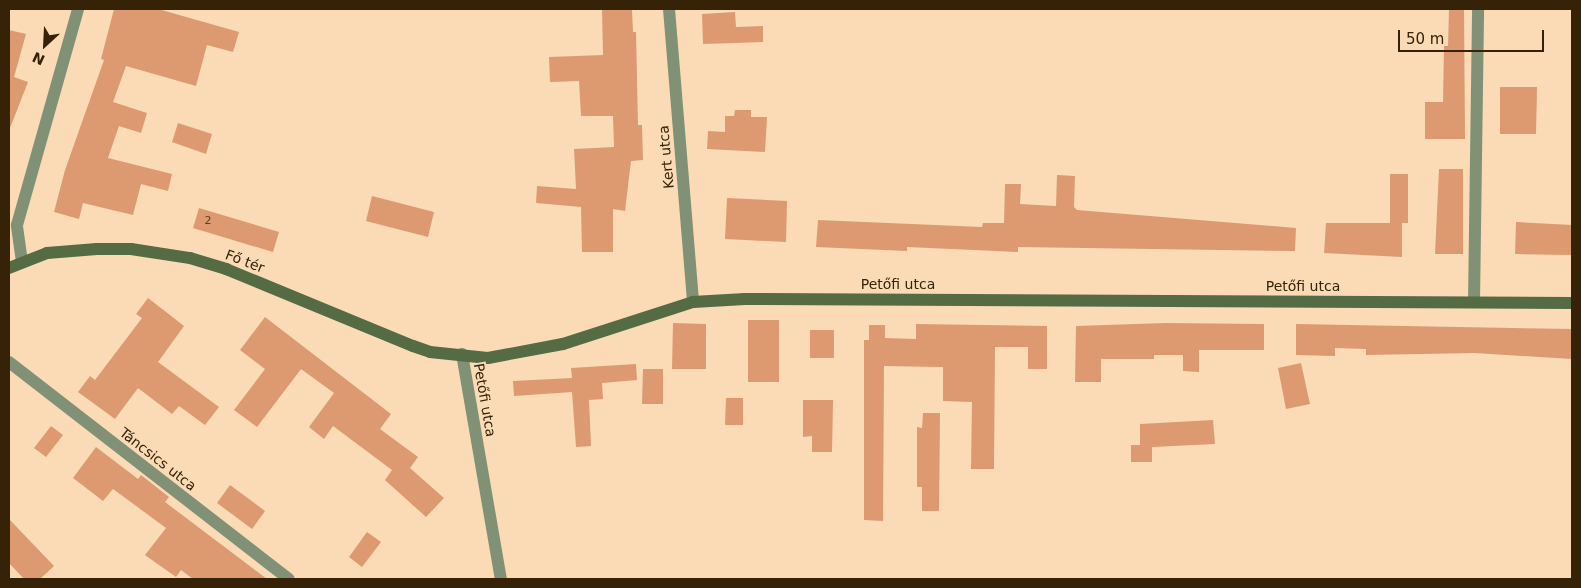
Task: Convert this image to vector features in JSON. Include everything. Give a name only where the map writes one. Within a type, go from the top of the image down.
[{"type":"main road","name":"Fő tér","points":[[9,268],[47,253],[97,248],[131,249],[190,258],[226,269],[407,344],[430,352],[462,354]]},
{"type":"main road","name":"Petőfi utca","points":[[462,354],[488,358],[563,344],[693,302],[745,299],[1572,303]]},
{"type":"street","points":[[22,262],[17,225],[78,9]]},
{"type":"street","name":"Kert utca","points":[[669,9],[693,302]]},
{"type":"street","points":[[1474,302],[1478,9]]},
{"type":"street","name":"Petőfi utca","points":[[462,354],[501,579]]},
{"type":"street","name":"Táncsics utca","points":[[9,362],[290,579]]},
{"type":"building","points":[[114,9],[158,9],[239,32],[233,52],[207,45],[196,86],[126,66],[113,102],[147,113],[141,133],[119,126],[108,158],[172,174],[168,191],[141,184],[133,215],[83,203],[79,219],[54,212],[65,170],[104,60],[101,59]]},
{"type":"building","points":[[602,9],[632,9],[633,32],[636,32],[638,125],[642,125],[643,160],[631,161],[625,211],[613,209],[613,252],[582,252],[581,207],[536,203],[537,186],[576,189],[574,149],[614,147],[613,116],[581,116],[579,81],[550,82],[549,57],[603,55]]},
{"type":"building","points":[[1449,9],[1464,9],[1465,139],[1425,139],[1425,102],[1443,102],[1444,46],[1448,46]]},
{"type":"building","points":[[735,12],[736,27],[763,26],[763,42],[703,44],[702,14]]},
{"type":"building","points":[[9,30],[26,34],[14,77],[28,82],[10,128]]},
{"type":"building","points":[[1500,87],[1537,87],[1536,134],[1500,134]]},
{"type":"building","points":[[735,110],[751,110],[751,117],[767,117],[765,152],[707,149],[708,131],[725,132],[725,116],[734,116]]},
{"type":"building","points":[[178,123],[212,134],[206,154],[172,142]]},
{"type":"building","points":[[1439,169],[1463,169],[1463,254],[1435,254]]},
{"type":"building","points":[[1390,174],[1408,174],[1408,223],[1402,223],[1402,257],[1324,253],[1326,223],[1390,223]]},
{"type":"building","points":[[1057,175],[1075,176],[1074,207],[1077,210],[1296,228],[1295,251],[1018,247],[1018,252],[907,247],[907,251],[816,247],[818,220],[982,227],[983,223],[1004,223],[1005,184],[1021,184],[1020,204],[1056,206]]},
{"type":"building","points":[[372,196],[434,212],[428,237],[366,221]]},
{"type":"building","points":[[727,198],[787,201],[786,242],[725,239]]},
{"type":"building","points":[[199,208],[279,232],[273,252],[193,228]]},
{"type":"building","points":[[1516,222],[1572,225],[1572,255],[1515,254]]},
{"type":"building","points":[[148,298],[184,326],[158,362],[219,407],[205,425],[179,406],[172,414],[138,388],[115,419],[78,392],[90,376],[95,380],[142,318],[136,314]]},
{"type":"building","points":[[265,317],[391,414],[380,429],[418,457],[410,468],[444,498],[426,517],[385,480],[392,470],[333,426],[324,439],[309,427],[334,393],[301,369],[257,427],[234,410],[265,369],[240,350]]},
{"type":"building","points":[[748,320],[779,320],[779,382],[748,382]]},
{"type":"building","points":[[673,323],[706,324],[706,369],[672,369]]},
{"type":"building","points":[[1165,323],[1264,324],[1264,350],[1199,350],[1199,372],[1183,371],[1183,355],[1154,355],[1154,359],[1101,359],[1101,382],[1075,382],[1076,326]]},
{"type":"building","points":[[916,324],[1047,326],[1047,369],[1028,369],[1028,347],[995,347],[994,469],[971,469],[972,402],[943,401],[943,367],[884,366],[883,521],[864,520],[864,340],[869,340],[869,325],[885,325],[885,338],[916,339]]},
{"type":"building","points":[[1296,324],[1572,329],[1572,359],[1474,353],[1366,355],[1366,349],[1335,348],[1335,356],[1296,355]]},
{"type":"building","points":[[810,330],[834,330],[834,358],[810,358]]},
{"type":"building","points":[[1301,363],[1310,404],[1286,409],[1278,368]]},
{"type":"building","points":[[636,364],[637,380],[602,383],[603,399],[589,400],[591,446],[576,447],[572,392],[514,396],[513,381],[572,378],[571,368]]},
{"type":"building","points":[[643,369],[663,369],[663,404],[642,404]]},
{"type":"building","points":[[726,398],[743,398],[743,425],[725,425]]},
{"type":"building","points":[[803,400],[833,400],[832,452],[812,452],[812,436],[803,437]]},
{"type":"building","points":[[923,413],[940,413],[939,511],[922,511],[922,487],[917,487],[917,427],[922,428]]},
{"type":"building","points":[[1213,420],[1215,444],[1152,447],[1152,462],[1131,462],[1131,445],[1140,445],[1140,424]]},
{"type":"building","points":[[51,426],[63,435],[46,457],[34,448]]},
{"type":"building","points":[[96,447],[138,479],[141,475],[169,497],[165,502],[267,579],[193,579],[181,570],[176,577],[145,555],[166,528],[113,489],[103,501],[73,478]]},
{"type":"building","points":[[230,485],[265,511],[252,529],[217,503]]},
{"type":"building","points":[[9,519],[54,566],[40,579],[24,579],[9,563]]},
{"type":"building","points":[[367,532],[381,542],[362,567],[349,557]]}]
